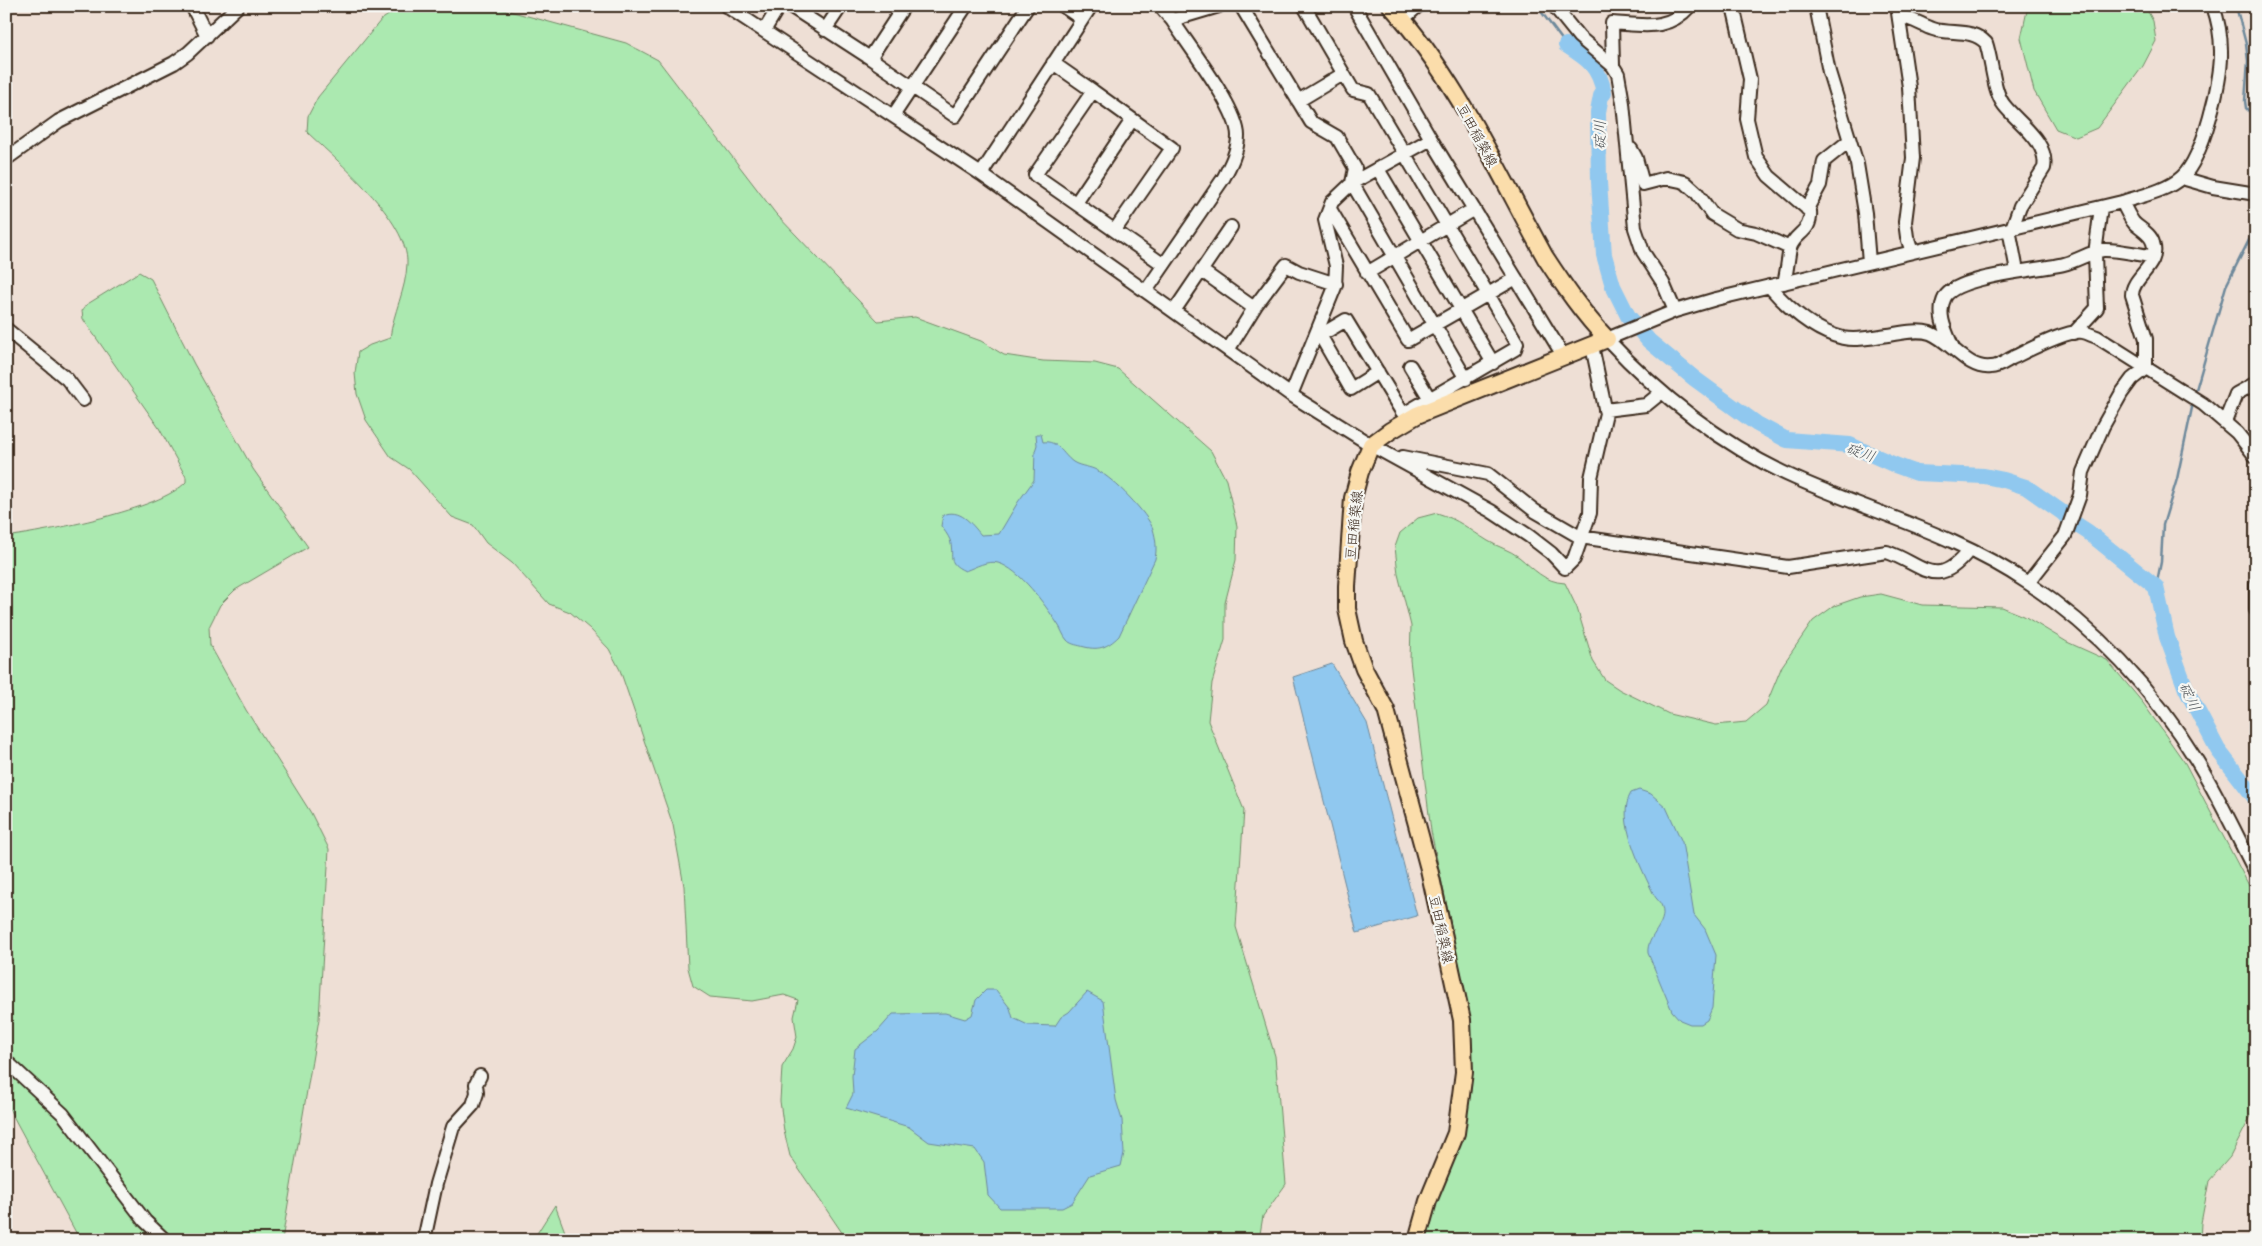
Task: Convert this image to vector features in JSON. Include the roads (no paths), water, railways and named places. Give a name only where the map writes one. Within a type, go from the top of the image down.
[{"type":"main road","name":"豆田稲築線","points":[[1391,6],[1403,19],[1454,91],[1545,257],[1591,322],[1607,339]]},
{"type":"main road","points":[[1371,445],[1407,417],[1607,339]]},
{"type":"main road","name":"豆田稲築線","points":[[1371,445],[1360,472],[1353,498],[1347,609],[1354,641],[1364,669],[1386,710],[1429,869],[1462,1029],[1464,1072],[1456,1133],[1428,1201],[1417,1240]]},
{"type":"street","points":[[192,6],[207,36]]},
{"type":"street","points":[[6,159],[59,122],[174,62],[207,36],[238,6]]},
{"type":"street","points":[[726,6],[981,174],[1290,395],[1371,445],[1491,511],[1529,536],[1551,553],[1565,568],[1574,559],[1580,537],[1590,513],[1592,478],[1605,410],[1607,339]]},
{"type":"street","points":[[764,31],[779,6]]},
{"type":"street","points":[[790,6],[955,116],[1028,6]]},
{"type":"street","points":[[825,30],[841,6]]},
{"type":"street","points":[[870,58],[904,6]]},
{"type":"street","points":[[892,116],[966,6]]},
{"type":"street","points":[[1064,6],[1082,19]]},
{"type":"street","points":[[981,174],[1091,6]]},
{"type":"street","points":[[1146,291],[1223,179],[1231,163],[1238,137],[1232,111],[1172,20],[1160,6]]},
{"type":"street","points":[[1172,20],[1219,6]]},
{"type":"street","points":[[1241,6],[1311,122],[1337,137],[1341,142],[1355,168],[1352,183],[1466,379]]},
{"type":"street","points":[[1304,6],[1353,90],[1369,94],[1517,343],[1515,349],[1430,399],[1407,417],[1402,412],[1346,320],[1317,337]]},
{"type":"street","points":[[1354,6],[1431,139],[1564,357]]},
{"type":"street","points":[[1403,19],[1418,6]]},
{"type":"street","points":[[1554,6],[1579,37],[1613,66],[1618,74],[1623,103],[1636,233],[1643,252],[1662,283],[1675,312]]},
{"type":"street","points":[[1613,66],[1612,23],[1659,26],[1671,22],[1690,6]]},
{"type":"street","points":[[1733,6],[1750,79],[1747,119],[1756,158],[1769,176],[1810,211],[1811,220],[1790,248],[1784,283]]},
{"type":"street","points":[[1816,6],[1829,72],[1857,164],[1868,262]]},
{"type":"street","points":[[1607,339],[1675,312],[1769,286],[2122,202],[2157,191],[2182,178],[2198,151],[2219,80],[2222,51],[2213,6]]},
{"type":"street","points":[[1898,12],[1934,29],[1974,34],[1986,42],[2000,100],[2040,146],[2045,160],[2044,168],[2020,206],[2010,229],[2016,271]]},
{"type":"street","points":[[1898,12],[1909,87],[1912,158],[1905,222],[1912,252]]},
{"type":"street","points":[[1054,63],[1172,148],[1115,230]]},
{"type":"street","points":[[1298,101],[1343,74]]},
{"type":"street","points":[[1093,91],[1035,175],[1164,265]]},
{"type":"street","points":[[1076,203],[1132,120]]},
{"type":"street","points":[[1290,395],[1317,337],[1336,284],[1336,266],[1325,220],[1332,202],[1352,183],[1431,139]]},
{"type":"street","points":[[1807,209],[1820,185],[1824,161],[1849,141]]},
{"type":"street","points":[[1627,142],[1636,158],[1642,184],[1666,178],[1685,182],[1697,193],[1712,214],[1737,229],[1756,233],[1790,248]]},
{"type":"street","points":[[1378,169],[1492,363]]},
{"type":"street","points":[[2182,178],[2214,187],[2256,194]]},
{"type":"street","points":[[2122,202],[2133,222],[2151,238],[2154,244],[2146,272],[2134,283],[2132,288],[2132,295],[2146,339],[2146,368]]},
{"type":"street","points":[[2074,333],[2097,308],[2095,252],[2101,207]]},
{"type":"street","points":[[1330,209],[1408,340],[1516,278]]},
{"type":"street","points":[[1367,272],[1474,209]]},
{"type":"street","points":[[1174,311],[1231,227]]},
{"type":"street","points":[[1953,348],[1941,314],[1942,305],[1949,291],[1979,280],[2016,271],[2066,264],[2095,252],[2110,250],[2152,256]]},
{"type":"street","points":[[1228,350],[1254,308],[1286,265],[1299,272],[1336,284]]},
{"type":"street","points":[[1202,271],[1254,308]]},
{"type":"street","points":[[1769,286],[1784,303],[1798,314],[1823,330],[1842,338],[1857,339],[1910,332],[1928,332],[1941,338],[1970,361],[1984,368],[1994,367],[2040,344],[2082,331],[2097,337],[2203,404],[2225,422],[2256,457]]},
{"type":"street","points":[[6,328],[67,379],[83,400]]},
{"type":"street","points":[[1317,337],[1351,389],[1378,372]]},
{"type":"street","points":[[1607,339],[1634,368],[1662,392],[1717,434],[1758,459],[1795,478],[1936,532],[2028,582],[2095,634],[2129,669],[2161,709],[2198,763],[2256,873]]},
{"type":"street","points":[[1410,366],[1430,399]]},
{"type":"street","points":[[2028,582],[2065,536],[2075,510],[2083,472],[2103,426],[2132,379],[2146,368]]},
{"type":"street","points":[[2225,422],[2236,394],[2256,383]]},
{"type":"street","points":[[1605,410],[1646,405],[1662,392]]},
{"type":"street","points":[[1390,455],[1488,474],[1535,511],[1580,537],[1788,567],[1887,552],[1897,555],[1919,569],[1932,573],[1952,567],[1962,560],[1969,550]]},
{"type":"street","points":[[2255,586],[2256,610]]},
{"type":"street","points":[[6,1061],[63,1114],[145,1221],[165,1240]]},
{"type":"street","points":[[424,1240],[436,1184],[453,1128],[473,1105],[477,1093],[476,1084],[480,1076]]},
{"type":"water","points":[[1036,434],[1041,434],[1043,442],[1056,445],[1073,462],[1095,469],[1121,488],[1150,522],[1153,529],[1156,544],[1155,559],[1119,636],[1106,646],[1097,648],[1087,647],[1068,641],[1039,598],[1015,572],[1006,567],[990,562],[965,571],[959,568],[955,565],[952,558],[950,540],[941,526],[943,515],[955,513],[965,518],[981,535],[999,534],[1034,480]]},
{"type":"water","points":[[1332,664],[1367,723],[1417,916],[1357,933],[1293,677]]},
{"type":"water","points":[[1639,790],[1651,794],[1666,807],[1682,842],[1694,915],[1705,929],[1716,955],[1712,1008],[1707,1020],[1701,1024],[1690,1024],[1680,1020],[1672,1011],[1648,953],[1650,941],[1660,925],[1663,913],[1661,905],[1654,895],[1637,858],[1628,830],[1627,804],[1631,793]]},
{"type":"water","points":[[986,990],[996,990],[1010,1008],[1013,1018],[1028,1025],[1055,1026],[1061,1017],[1069,1012],[1087,992],[1103,1001],[1116,1100],[1122,1120],[1124,1153],[1121,1166],[1090,1175],[1072,1203],[1062,1208],[1000,1208],[988,1195],[984,1162],[975,1149],[929,1142],[909,1127],[846,1108],[853,1094],[852,1076],[855,1049],[878,1031],[893,1014],[945,1013],[965,1019],[972,1015],[976,1000]]},
{"type":"waterway","points":[[1537,6],[1566,45]]},
{"type":"waterway","points":[[2236,6],[2246,44],[2248,61],[2246,108],[2256,118]]},
{"type":"waterway","name":"碇川","points":[[1566,45],[1591,64],[1602,84],[1604,93],[1601,96],[1598,112],[1599,182],[1604,255],[1613,286],[1628,316],[1649,341],[1695,379],[1757,424],[1787,440],[1850,445],[1917,473],[1984,476],[2004,480],[2026,487],[2063,513],[2156,587],[2167,637],[2186,689],[2218,750],[2256,799]]},
{"type":"waterway","points":[[2195,393],[2226,286],[2256,226]]},
{"type":"waterway","points":[[2156,587],[2161,562],[2163,525],[2177,479],[2193,403]]}]
